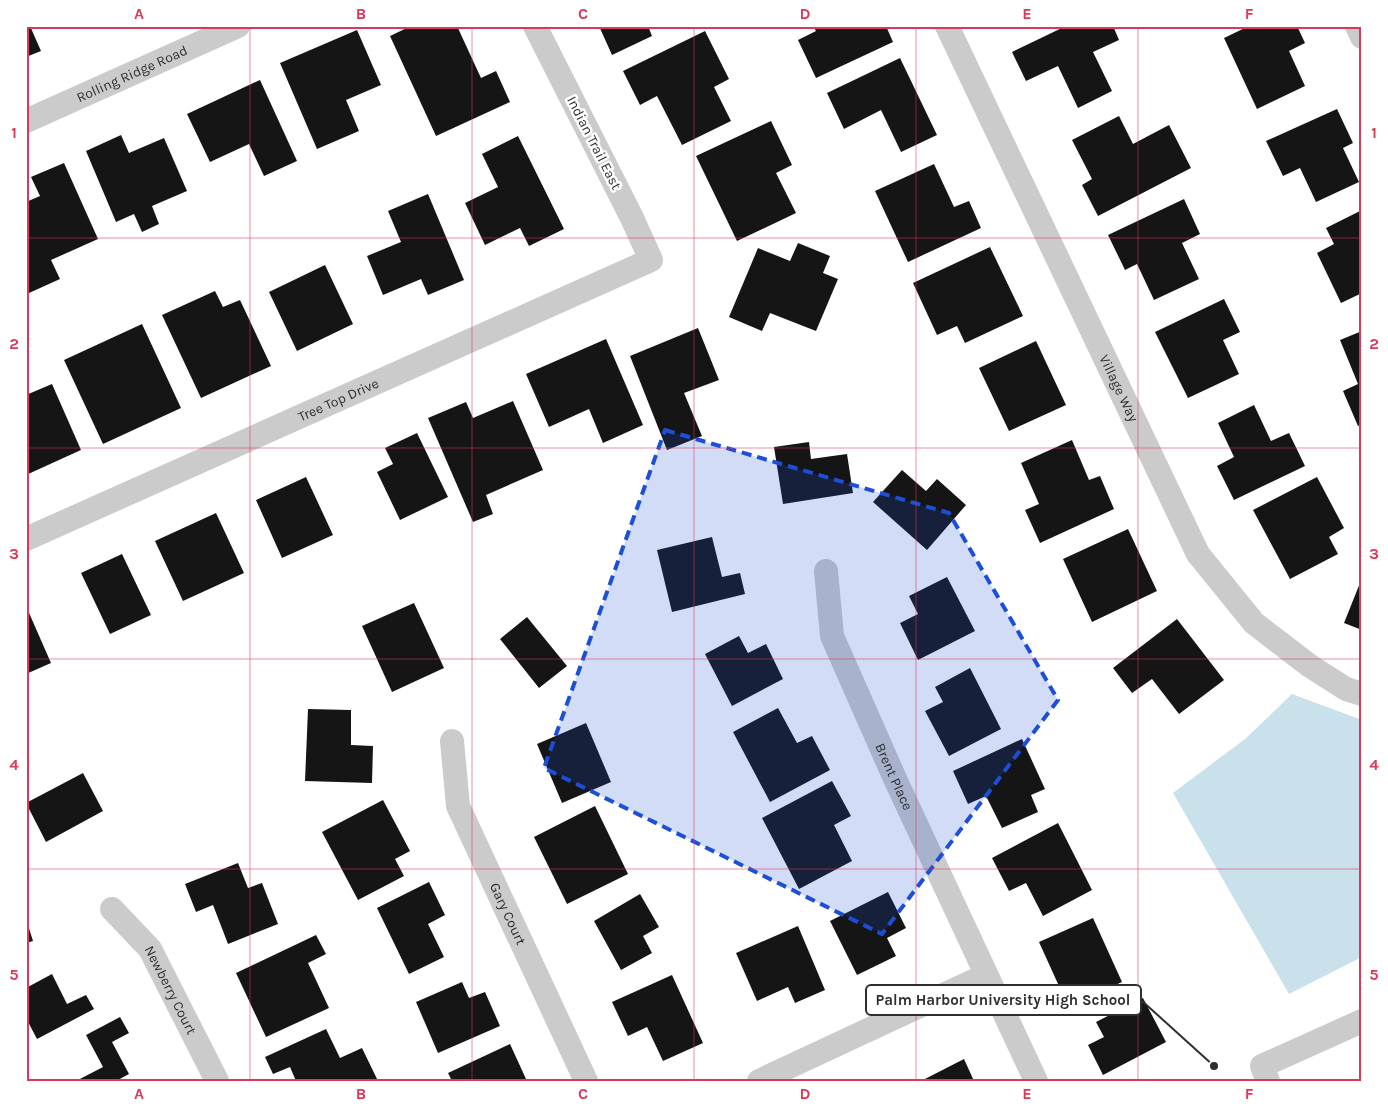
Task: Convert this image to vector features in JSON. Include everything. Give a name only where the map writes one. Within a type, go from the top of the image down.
[{"type":"street","name":"Rolling Ridge Road","points":[[26,121],[238,26]]},
{"type":"street","name":"Indian Trail East","points":[[536,26],[651,260]]},
{"type":"street","name":"Village Way","points":[[947,26],[1198,554],[1254,624],[1310,666],[1346,689],[1362,694]]},
{"type":"street","points":[[1357,26],[1362,37]]},
{"type":"street","name":"Tree Top Drive","points":[[26,538],[651,260]]},
{"type":"street","name":"Brent Place","points":[[826,571],[832,636],[896,780],[1036,1081]]},
{"type":"street","name":"Gary Court","points":[[452,741],[458,806],[586,1081]]},
{"type":"street","name":"Newberry Court","points":[[112,909],[150,948],[217,1081]]},
{"type":"street","points":[[759,1081],[986,975]]},
{"type":"street","points":[[1265,1073],[1362,1021]]},
{"type":"highlighted area","points":[[665,430],[949,513],[1058,700],[882,934],[544,768]]},
{"type":"water","points":[[1292,694],[1362,720],[1362,957],[1289,994],[1173,793],[1245,739]]},
{"type":"building","points":[[26,26],[30,26],[41,51],[26,57]]},
{"type":"building","points":[[411,26],[457,26],[481,78],[496,71],[510,102],[436,136],[390,36]]},
{"type":"building","points":[[599,26],[648,26],[652,36],[612,55]]},
{"type":"building","points":[[813,26],[886,26],[893,42],[816,78],[798,40],[816,31]]},
{"type":"building","points":[[1066,26],[1113,26],[1119,40],[1093,52],[1112,91],[1078,108],[1058,66],[1026,81],[1012,52]]},
{"type":"building","points":[[1249,26],[1297,26],[1305,43],[1289,51],[1305,86],[1257,109],[1224,38]]},
{"type":"building","points":[[357,30],[381,85],[346,100],[359,131],[317,149],[280,63]]},
{"type":"building","points":[[705,31],[729,79],[714,87],[731,121],[682,145],[657,96],[640,105],[623,71]]},
{"type":"building","points":[[900,58],[937,135],[901,152],[881,110],[844,129],[827,93]]},
{"type":"building","points":[[260,80],[297,161],[264,176],[249,144],[210,162],[187,114]]},
{"type":"building","points":[[1337,109],[1353,143],[1343,148],[1359,182],[1316,202],[1300,168],[1283,176],[1266,141]]},
{"type":"building","points":[[1119,116],[1133,144],[1169,125],[1191,168],[1098,216],[1082,185],[1092,179],[1072,140]]},
{"type":"building","points":[[771,121],[792,165],[776,173],[796,213],[737,241],[696,156]]},
{"type":"building","points":[[121,135],[129,153],[164,138],[187,191],[152,206],[159,224],[142,232],[134,214],[116,222],[86,151]]},
{"type":"building","points":[[518,136],[564,229],[529,246],[520,228],[485,245],[465,203],[498,187],[482,154]]},
{"type":"building","points":[[64,163],[98,239],[51,260],[60,279],[29,293],[26,287],[26,202],[40,196],[31,177]]},
{"type":"building","points":[[934,164],[954,207],[969,201],[981,228],[908,262],[875,191]]},
{"type":"building","points":[[428,194],[464,280],[428,295],[421,279],[383,295],[367,256],[401,242],[388,211]]},
{"type":"building","points":[[1184,199],[1200,234],[1182,243],[1199,279],[1154,300],[1137,264],[1125,270],[1108,235]]},
{"type":"building","points":[[1362,210],[1362,293],[1341,303],[1317,253],[1334,244],[1326,228]]},
{"type":"building","points":[[798,243],[830,256],[823,273],[838,279],[816,331],[770,313],[762,331],[729,317],[758,248],[790,261]]},
{"type":"building","points":[[990,247],[1023,316],[965,343],[957,326],[937,335],[913,283]]},
{"type":"building","points":[[325,265],[353,324],[297,351],[269,292]]},
{"type":"building","points":[[215,291],[223,307],[240,300],[271,366],[201,398],[162,315]]},
{"type":"building","points":[[1224,299],[1240,332],[1223,340],[1239,374],[1188,398],[1155,332]]},
{"type":"building","points":[[142,324],[181,408],[103,444],[64,360]]},
{"type":"building","points":[[698,328],[719,380],[684,393],[702,436],[667,450],[630,356]]},
{"type":"building","points":[[1362,331],[1362,425],[1358,426],[1343,391],[1358,384],[1340,340]]},
{"type":"building","points":[[606,339],[643,425],[603,443],[589,409],[549,427],[526,374]]},
{"type":"building","points":[[1036,341],[1066,405],[1009,431],[979,368]]},
{"type":"building","points":[[52,384],[81,450],[26,475],[26,395]]},
{"type":"building","points":[[513,401],[543,470],[486,495],[493,514],[473,522],[428,418],[466,402],[473,418]]},
{"type":"building","points":[[1254,405],[1271,441],[1289,433],[1305,466],[1234,500],[1217,466],[1234,457],[1218,423]]},
{"type":"building","points":[[417,433],[448,497],[400,520],[377,472],[393,464],[385,448]]},
{"type":"building","points":[[1072,440],[1089,480],[1100,476],[1114,509],[1040,543],[1025,510],[1039,504],[1021,463]]},
{"type":"building","points":[[809,442],[811,459],[847,454],[853,493],[783,504],[774,447]]},
{"type":"building","points":[[902,470],[926,491],[937,479],[966,505],[927,550],[873,502]]},
{"type":"building","points":[[306,477],[333,535],[282,558],[256,500]]},
{"type":"building","points":[[1317,477],[1344,528],[1329,537],[1338,554],[1290,579],[1253,510]]},
{"type":"building","points":[[216,513],[244,573],[183,601],[155,541]]},
{"type":"building","points":[[1128,529],[1157,591],[1092,622],[1063,559]]},
{"type":"building","points":[[712,537],[722,577],[740,573],[745,594],[672,612],[657,550]]},
{"type":"building","points":[[122,554],[151,615],[110,634],[81,573]]},
{"type":"building","points":[[947,577],[975,631],[918,660],[900,623],[918,614],[909,596]]},
{"type":"building","points":[[1362,578],[1362,630],[1344,623]]},
{"type":"building","points":[[414,603],[444,668],[392,692],[362,626]]},
{"type":"building","points":[[26,606],[51,663],[26,674]]},
{"type":"building","points":[[527,617],[567,666],[539,688],[500,639]]},
{"type":"building","points":[[1177,619],[1224,680],[1179,714],[1152,679],[1132,693],[1113,668]]},
{"type":"building","points":[[739,636],[748,653],[766,644],[783,679],[732,706],[705,654]]},
{"type":"building","points":[[970,668],[1001,729],[949,756],[925,711],[943,702],[935,687]]},
{"type":"building","points":[[778,708],[797,743],[812,736],[830,770],[770,802],[733,732]]},
{"type":"building","points":[[308,709],[351,710],[351,745],[373,746],[372,783],[305,781]]},
{"type":"building","points":[[586,723],[611,782],[562,803],[537,744]]},
{"type":"building","points":[[1022,739],[1045,789],[1031,795],[1038,812],[1002,828],[986,796],[968,804],[953,771]]},
{"type":"building","points":[[83,773],[103,811],[46,842],[26,803]]},
{"type":"building","points":[[832,781],[851,816],[834,825],[852,861],[799,889],[762,818]]},
{"type":"building","points":[[383,800],[410,851],[395,859],[404,876],[358,900],[322,832]]},
{"type":"building","points":[[595,806],[628,874],[567,904],[534,837]]},
{"type":"building","points":[[1058,823],[1092,890],[1043,916],[1026,883],[1009,891],[992,858]]},
{"type":"building","points":[[238,863],[248,888],[262,883],[278,924],[228,944],[213,905],[196,912],[185,884]]},
{"type":"building","points":[[429,882],[445,915],[428,924],[444,957],[409,974],[377,908]]},
{"type":"building","points":[[888,892],[906,928],[887,938],[896,956],[857,975],[830,921]]},
{"type":"building","points":[[640,894],[659,927],[643,936],[652,953],[621,970],[594,921]]},
{"type":"building","points":[[1093,918],[1122,982],[1068,1006],[1039,942]]},
{"type":"building","points":[[26,919],[33,941],[26,943]]},
{"type":"building","points":[[798,926],[825,990],[795,1003],[788,987],[757,1001],[736,953]]},
{"type":"building","points":[[316,935],[326,954],[308,963],[329,1008],[266,1037],[236,973]]},
{"type":"building","points":[[52,974],[67,1004],[86,995],[94,1009],[37,1039],[26,1018],[26,988]]},
{"type":"building","points":[[672,975],[703,1043],[663,1061],[647,1027],[628,1036],[612,1002]]},
{"type":"building","points":[[462,982],[469,998],[485,992],[500,1026],[438,1053],[416,1002]]},
{"type":"building","points":[[1143,998],[1166,1042],[1103,1075],[1088,1045],[1104,1037],[1096,1022]]},
{"type":"building","points":[[120,1017],[129,1033],[112,1042],[129,1074],[116,1081],[76,1081],[103,1067],[86,1035]]},
{"type":"building","points":[[326,1029],[340,1058],[362,1048],[378,1081],[296,1081],[290,1067],[273,1074],[265,1057]]},
{"type":"building","points":[[510,1044],[526,1079],[522,1081],[452,1081],[448,1073]]},
{"type":"building","points":[[964,1059],[974,1081],[921,1081]]},
{"type":"place","name":"Palm Harbor University High School","points":[[1214,1066]]}]
